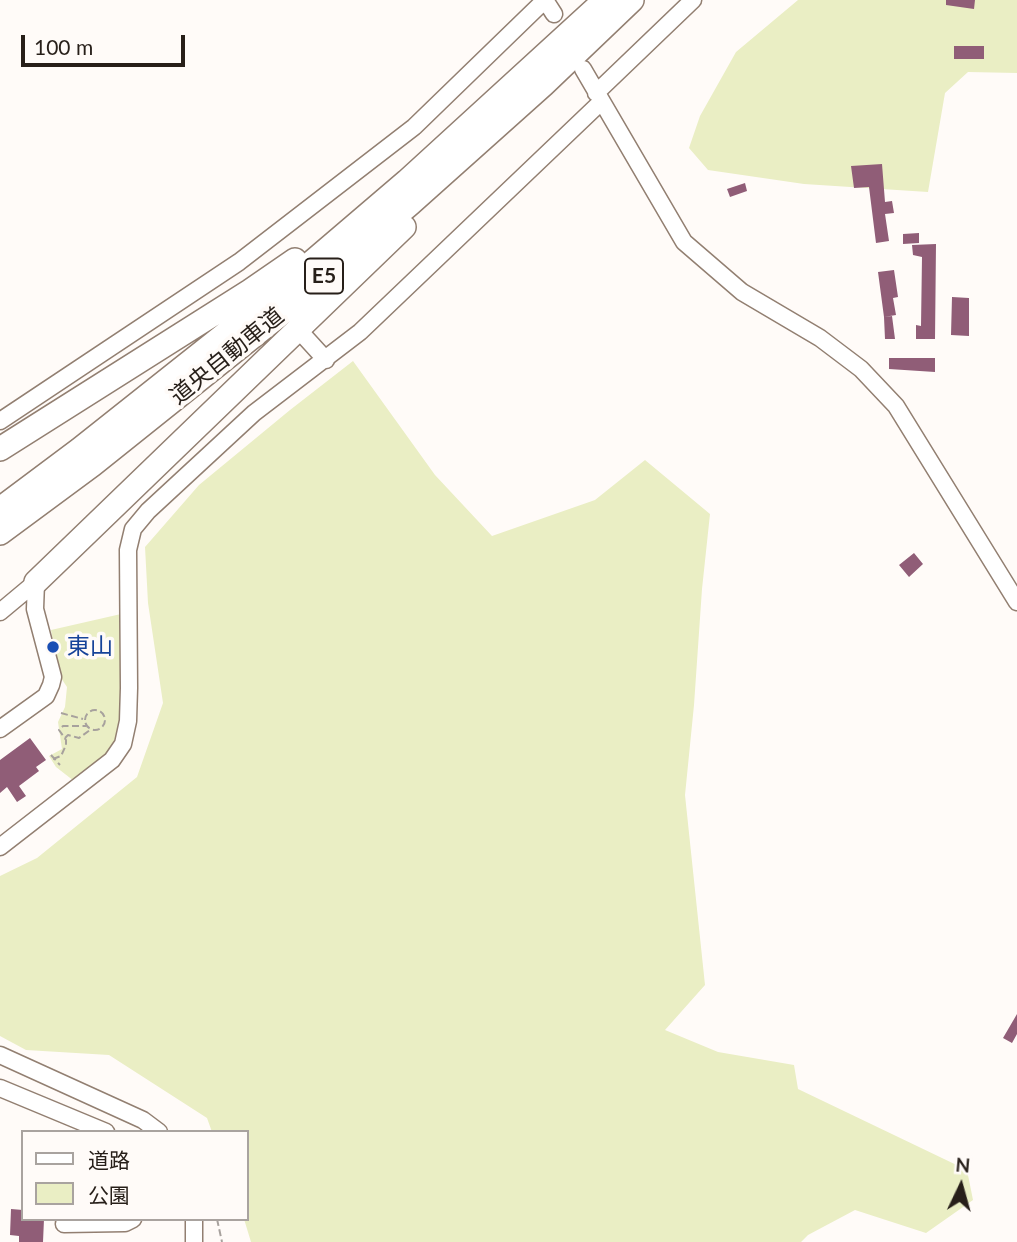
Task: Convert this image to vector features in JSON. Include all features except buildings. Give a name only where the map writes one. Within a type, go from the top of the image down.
[{"type":"highway","name":"道央自動車道","points":[[0,509],[263,304],[407,181],[605,0]]},
{"type":"highway","name":"道央自動車道","points":[[0,533],[92,465],[277,317],[543,85],[632,0]]},
{"type":"highway","points":[[36,582],[439,192],[543,85]]},
{"type":"highway","points":[[0,449],[250,291],[407,181]]},
{"type":"street","points":[[0,847],[112,760],[123,744],[128,721],[129,688],[127,561],[133,529],[148,511],[254,413],[360,332],[598,98],[693,0]]},
{"type":"street","points":[[0,421],[239,262],[414,127],[549,7]]},
{"type":"street","points":[[583,69],[684,242],[742,292],[820,338],[862,369],[897,406],[1017,602]]},
{"type":"street","points":[[239,262],[253,277]]},
{"type":"street","points":[[305,337],[326,360]]},
{"type":"street","points":[[0,612],[36,582]]},
{"type":"street","points":[[0,729],[46,696],[51,685],[52,677],[35,609],[36,582]]},
{"type":"street","points":[[0,1055],[143,1120],[156,1130]]},
{"type":"street","points":[[0,1088],[101,1130]]},
{"type":"street","points":[[64,1224],[129,1221]]},
{"type":"street","points":[[194,1221],[194,1242]]},
{"type":"path","points":[[68,741],[82,737],[90,729],[101,728],[105,723],[104,716],[99,711],[87,713],[86,726]]},
{"type":"path","points":[[61,713],[85,720]]},
{"type":"path","points":[[68,741],[59,730],[63,726],[86,726],[90,729]]},
{"type":"path","points":[[53,760],[61,757],[68,735],[74,738]]},
{"type":"path","points":[[51,755],[60,765]]},
{"type":"path","points":[[217,1221],[222,1242]]},
{"type":"green space","points":[[798,0],[1017,0],[1017,73],[968,72],[945,93],[928,192],[804,184],[708,170],[689,148],[700,116],[736,52]]},
{"type":"green space","points":[[353,361],[435,475],[492,536],[595,500],[645,460],[710,514],[685,795],[705,985],[665,1030],[718,1052],[794,1065],[798,1089],[967,1170],[973,1200],[926,1233],[855,1210],[808,1235],[801,1242],[251,1242],[245,1221],[248,1221],[248,1130],[211,1130],[207,1118],[109,1055],[26,1050],[0,1036],[0,876],[37,858],[137,777],[163,703],[148,603],[145,547],[199,485]]},
{"type":"green space","points":[[121,614],[124,682],[120,734],[109,754],[74,781],[56,767],[49,756],[62,749],[58,722],[65,707],[67,687],[59,675],[51,630]]},
{"type":"place","name":"東山","points":[[53,647]]}]
